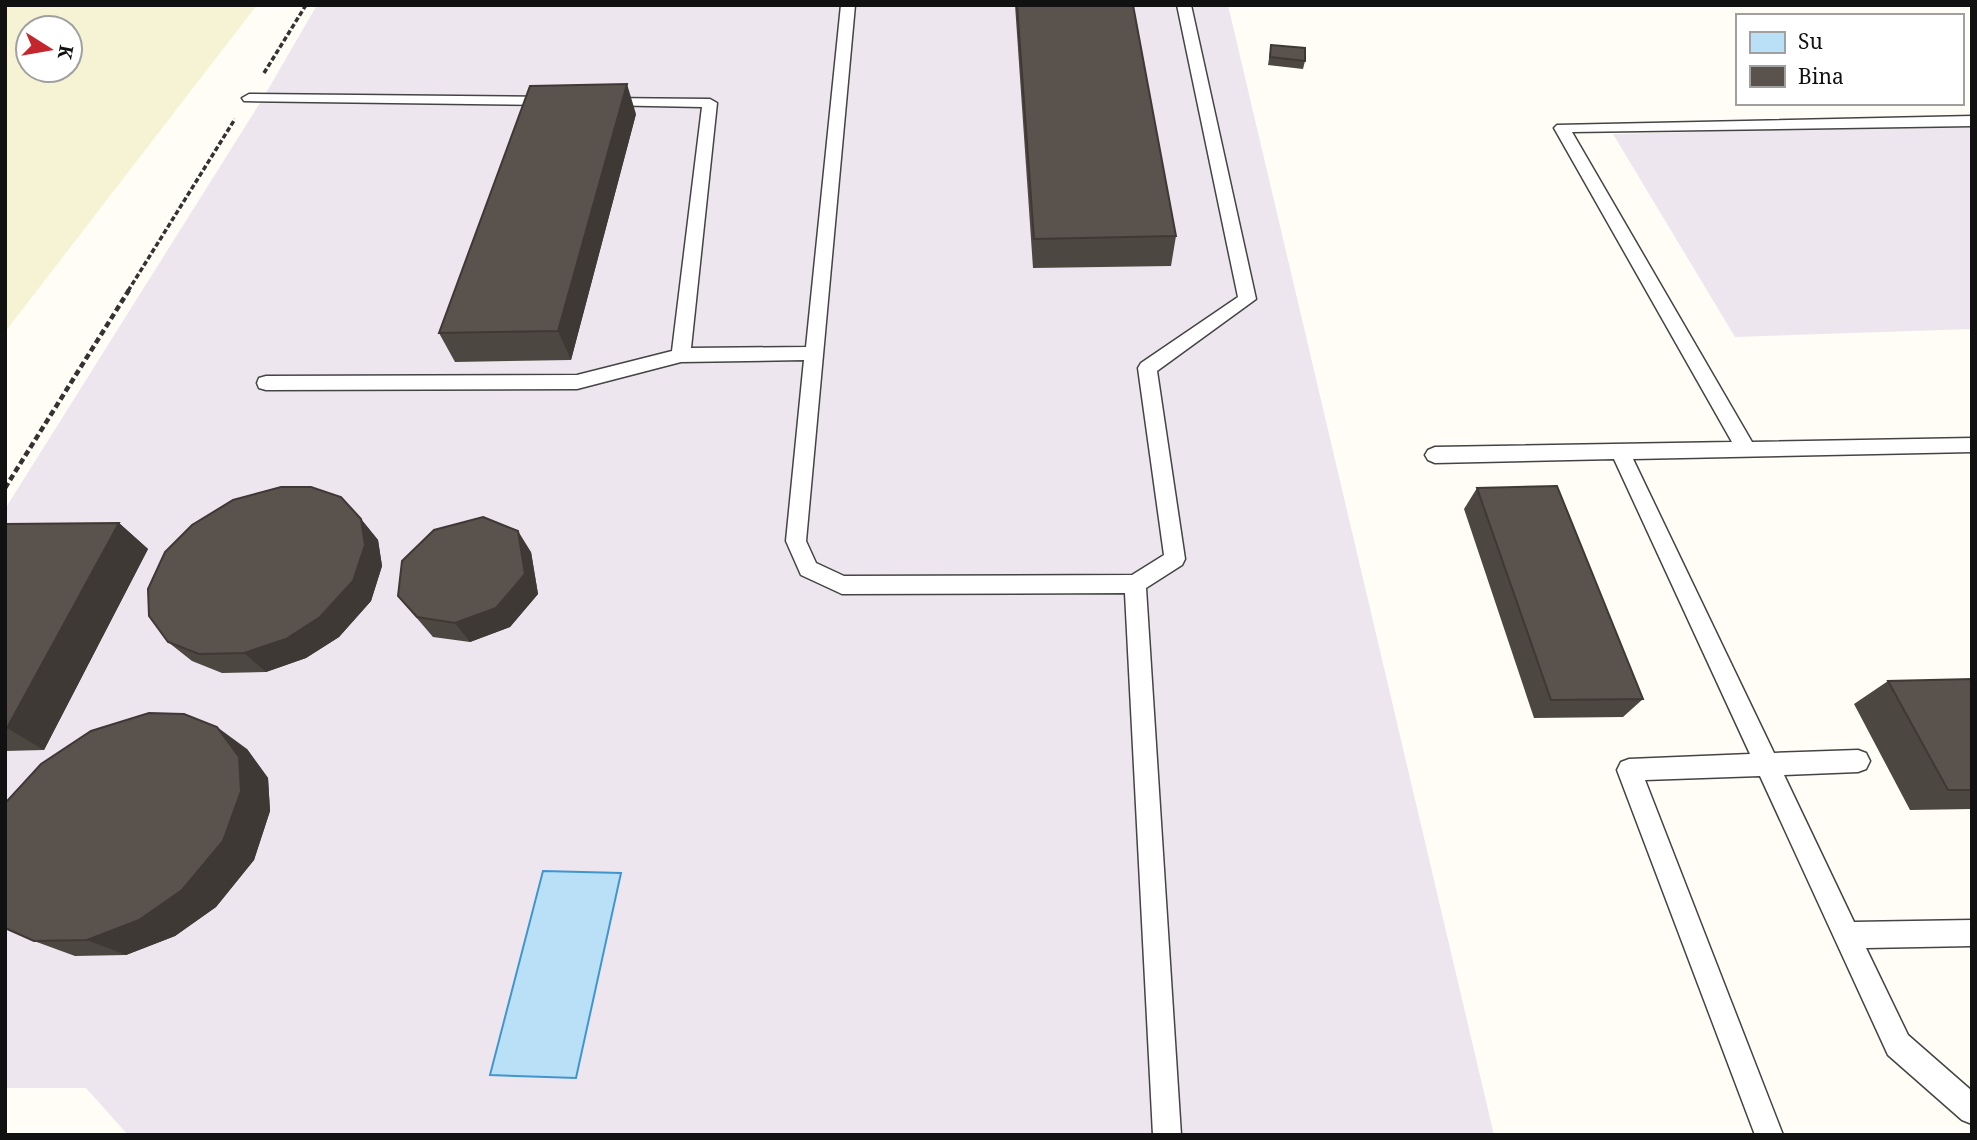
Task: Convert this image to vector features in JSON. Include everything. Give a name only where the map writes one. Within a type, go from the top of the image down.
[{"type":"lane","points":[[848,5],[796,541],[808,569],[842,584],[1135,584],[1175,559],[1147,368],[1247,299],[1184,5]]},
{"type":"lane","points":[[248,98],[710,103],[681,355]]},
{"type":"lane","points":[[1746,449],[1562,128],[1972,121]]},
{"type":"lane","points":[[266,383],[577,382],[681,355],[814,353]]},
{"type":"lane","points":[[1434,455],[1972,445]]},
{"type":"lane","points":[[1620,451],[1898,1045],[1972,1110]]},
{"type":"lane","points":[[1135,584],[1167,1135]]},
{"type":"lane","points":[[1769,1135],[1629,770],[1858,761]]},
{"type":"lane","points":[[1846,935],[1972,933]]},
{"type":"path","points":[[5,488],[306,5]]},
{"type":"shaded area","points":[[5,5],[257,5],[5,332]]},
{"type":"shaded area","points":[[317,5],[1228,5],[1494,1135],[128,1135],[86,1088],[5,1088],[5,509],[263,98]]},
{"type":"shaded area","points":[[1972,125],[1972,329],[1735,337],[1613,134]]},
{"type":"water","points":[[543,871],[621,873],[576,1078],[490,1075]]},
{"type":"building","points":[[1017,5],[1133,5],[1176,236],[1034,239]]},
{"type":"building","points":[[1271,45],[1305,48],[1305,61],[1270,57]]},
{"type":"building","points":[[627,84],[558,331],[439,333],[530,86]]},
{"type":"building","points":[[1557,486],[1643,699],[1551,700],[1477,488]]},
{"type":"building","points":[[281,487],[311,487],[341,497],[361,519],[365,545],[353,581],[320,617],[286,639],[244,653],[199,654],[168,642],[149,616],[148,589],[165,552],[192,525],[233,500]]},
{"type":"building","points":[[483,517],[518,531],[525,574],[496,608],[455,623],[417,617],[398,596],[402,561],[434,530]]},
{"type":"building","points":[[119,523],[7,728],[5,728],[5,524]]},
{"type":"building","points":[[1972,679],[1972,790],[1948,790],[1888,681]]},
{"type":"building","points":[[149,713],[184,714],[217,727],[239,757],[241,791],[223,841],[182,890],[139,920],[87,940],[34,941],[5,928],[7,801],[41,764],[91,731]]}]
